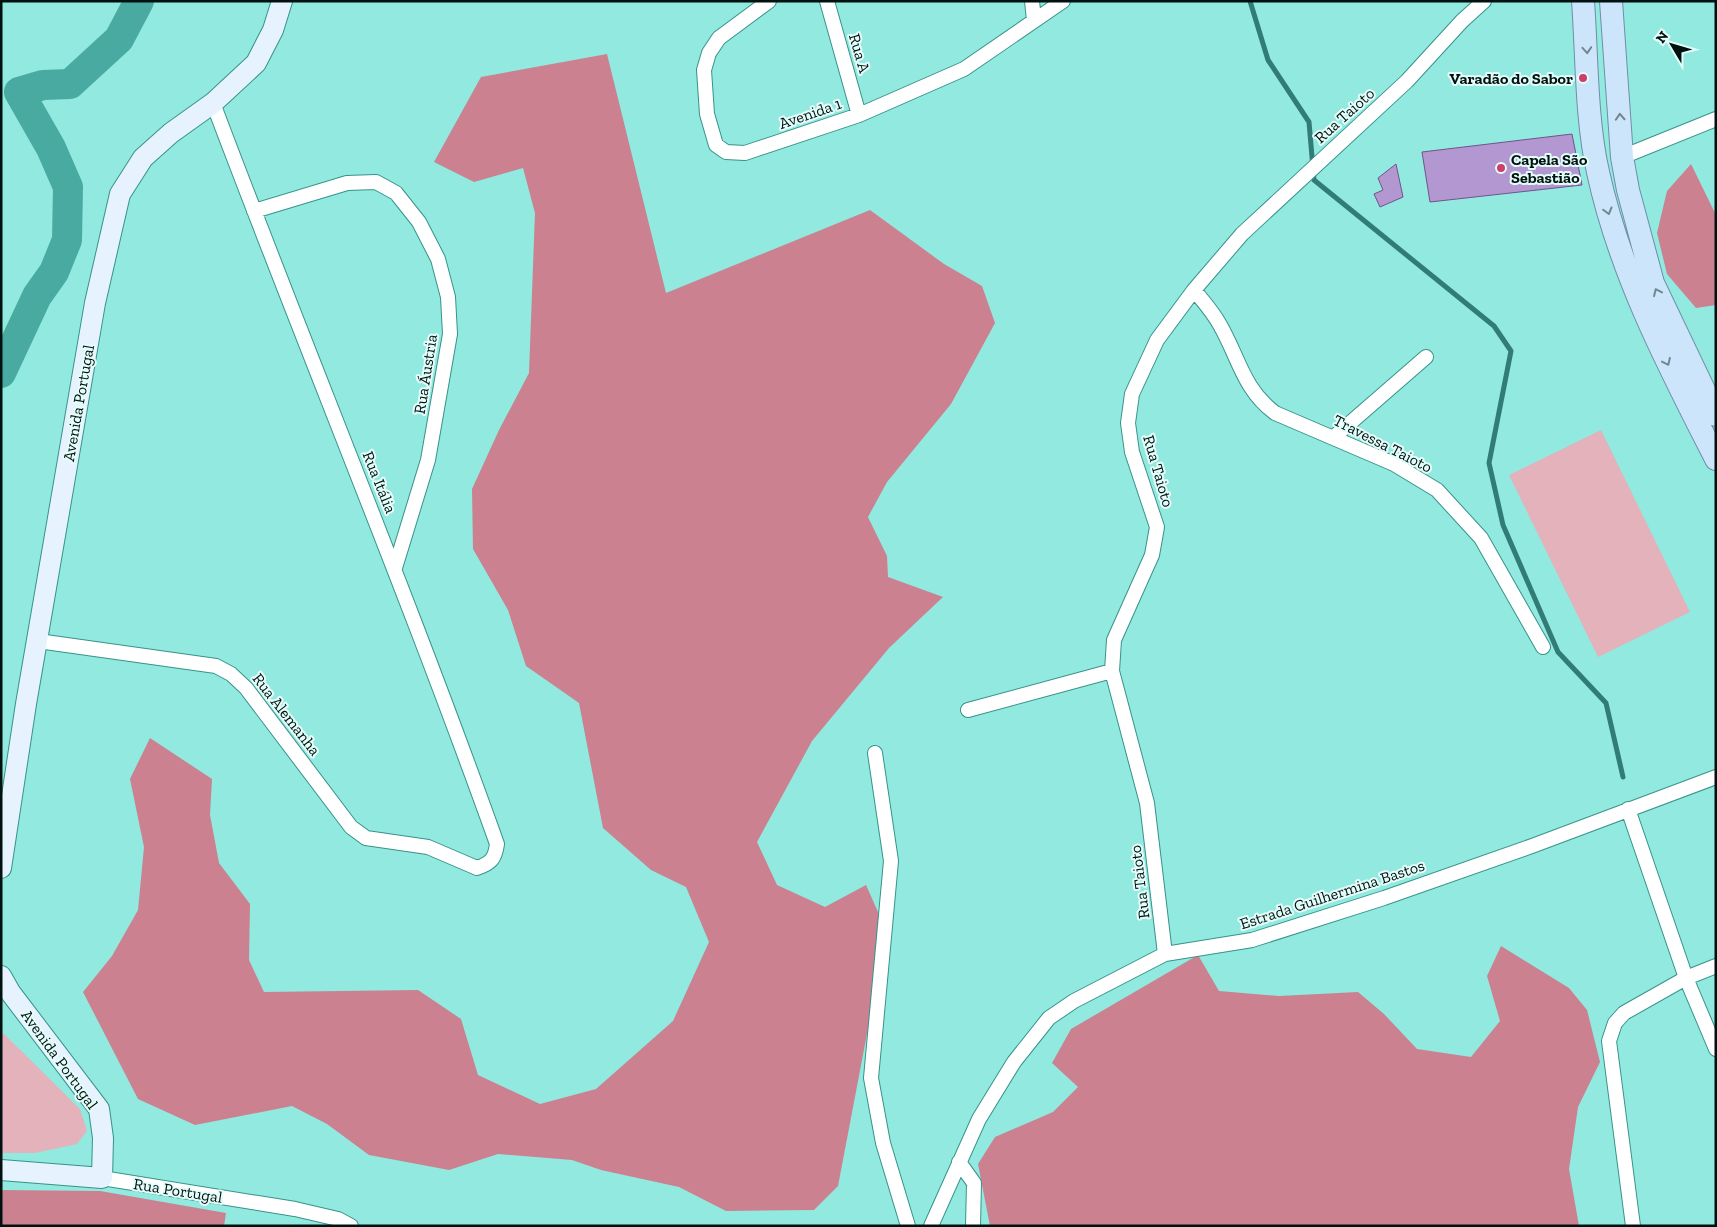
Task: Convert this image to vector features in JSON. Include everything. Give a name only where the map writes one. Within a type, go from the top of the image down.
[{"type":"main road","points":[[1583,1],[1597,170],[1615,238],[1643,311],[1716,459]]},
{"type":"main road","points":[[1611,1],[1622,157],[1628,190],[1653,283],[1716,415]]},
{"type":"street","name":"Avenida Portugal","points":[[1,868],[95,303],[120,194],[144,158],[171,133],[213,103],[256,63],[272,30],[282,1]]},
{"type":"street","name":"Avenida 1","points":[[769,1],[719,38],[709,53],[704,70],[707,114],[716,146],[726,152],[745,154],[859,115],[964,69],[1063,1]]},
{"type":"street","name":"Rua A","points":[[827,1],[859,115]]},
{"type":"street","points":[[1032,1],[1034,20]]},
{"type":"street","name":"Rua Taioto","points":[[1165,954],[1147,803],[1112,671],[1114,640],[1152,555],[1157,528],[1132,452],[1128,423],[1132,394],[1157,340],[1194,290],[1242,234],[1407,81],[1462,21],[1484,1]]},
{"type":"street","name":"Rua Itália","points":[[213,103],[395,568],[497,844],[495,857],[489,863],[477,868]]},
{"type":"street","points":[[1622,157],[1716,119]]},
{"type":"street","name":"Rua Áustria","points":[[254,211],[346,182],[376,182],[396,192],[419,222],[438,259],[448,297],[450,334],[428,460],[395,568]]},
{"type":"street","name":"Travessa Taioto","points":[[1194,290],[1219,323],[1250,390],[1261,403],[1275,413],[1394,464],[1437,490],[1482,538],[1543,646]]},
{"type":"street","points":[[1334,437],[1426,357]]},
{"type":"street","name":"Rua Alemanha","points":[[38,641],[216,666],[231,674],[246,688],[351,826],[366,838],[428,847],[477,868]]},
{"type":"street","points":[[968,710],[1112,671]]},
{"type":"street","points":[[875,753],[891,861],[871,1078],[883,1143],[908,1226]]},
{"type":"street","name":"Estrada Guilhermina Bastos","points":[[931,1226],[984,1111],[1014,1062],[1049,1018],[1074,1001],[1165,954],[1252,940],[1384,898],[1716,777]]},
{"type":"street","points":[[1628,809],[1686,978],[1716,1049]]},
{"type":"street","points":[[1632,1226],[1609,1041],[1615,1023],[1624,1013],[1686,978],[1716,966]]},
{"type":"street","name":"Avenida Portugal","points":[[1,976],[10,992],[99,1109],[103,1138],[102,1178]]},
{"type":"street","points":[[959,1162],[974,1183],[973,1226]]},
{"type":"street","name":"Rua Portugal","points":[[1,1170],[102,1178],[295,1209],[338,1219],[351,1226]]},
{"type":"shaded area","points":[[607,54],[666,293],[870,210],[944,264],[982,286],[995,323],[951,404],[887,482],[868,517],[887,556],[888,577],[943,597],[889,648],[812,741],[757,842],[777,885],[825,907],[866,885],[882,921],[870,1018],[838,1186],[814,1210],[726,1211],[679,1187],[601,1170],[572,1160],[498,1154],[449,1170],[369,1155],[327,1124],[292,1106],[195,1125],[138,1099],[83,992],[112,956],[138,910],[144,847],[130,779],[150,738],[212,779],[210,815],[219,863],[250,904],[249,960],[264,992],[418,990],[461,1019],[478,1075],[540,1104],[596,1089],[673,1021],[709,942],[686,887],[651,870],[603,828],[579,703],[526,666],[508,610],[473,549],[472,489],[499,430],[529,373],[535,213],[523,168],[474,182],[434,162],[481,77]]},
{"type":"shaded area","points":[[1691,164],[1716,215],[1716,305],[1696,308],[1667,274],[1657,233],[1667,191]]},
{"type":"shaded area","points":[[1601,430],[1690,612],[1598,657],[1509,475]]},
{"type":"shaded area","points":[[1501,946],[1569,988],[1587,1010],[1600,1062],[1578,1107],[1569,1169],[1579,1226],[990,1226],[978,1164],[995,1137],[1053,1112],[1078,1087],[1052,1063],[1071,1029],[1198,955],[1219,991],[1279,996],[1358,992],[1384,1014],[1417,1049],[1471,1057],[1500,1021],[1487,976]]},
{"type":"shaded area","points":[[1,1031],[80,1109],[87,1131],[77,1144],[35,1153],[1,1153]]},
{"type":"shaded area","points":[[1,1190],[100,1191],[226,1213],[224,1226],[1,1226]]},
{"type":"building","name":"Capela São Sebastião","points":[[1572,134],[1582,185],[1430,202],[1422,152]]},
{"type":"building","points":[[1396,164],[1403,197],[1380,207],[1374,194],[1383,190],[1378,178]]},
{"type":"waterway","points":[[1,373],[37,296],[54,272],[67,240],[68,187],[51,148],[19,92],[43,85],[70,84],[119,39],[139,1]]},
{"type":"waterway","points":[[1250,1],[1268,60],[1309,122],[1314,180],[1494,326],[1511,351],[1489,463],[1503,525],[1558,652],[1606,703],[1623,777]]},
{"type":"place","name":"Varadão do Sabor","points":[[1583,78]]},
{"type":"place","name":"Capela São Sebastião","points":[[1501,168]]}]
